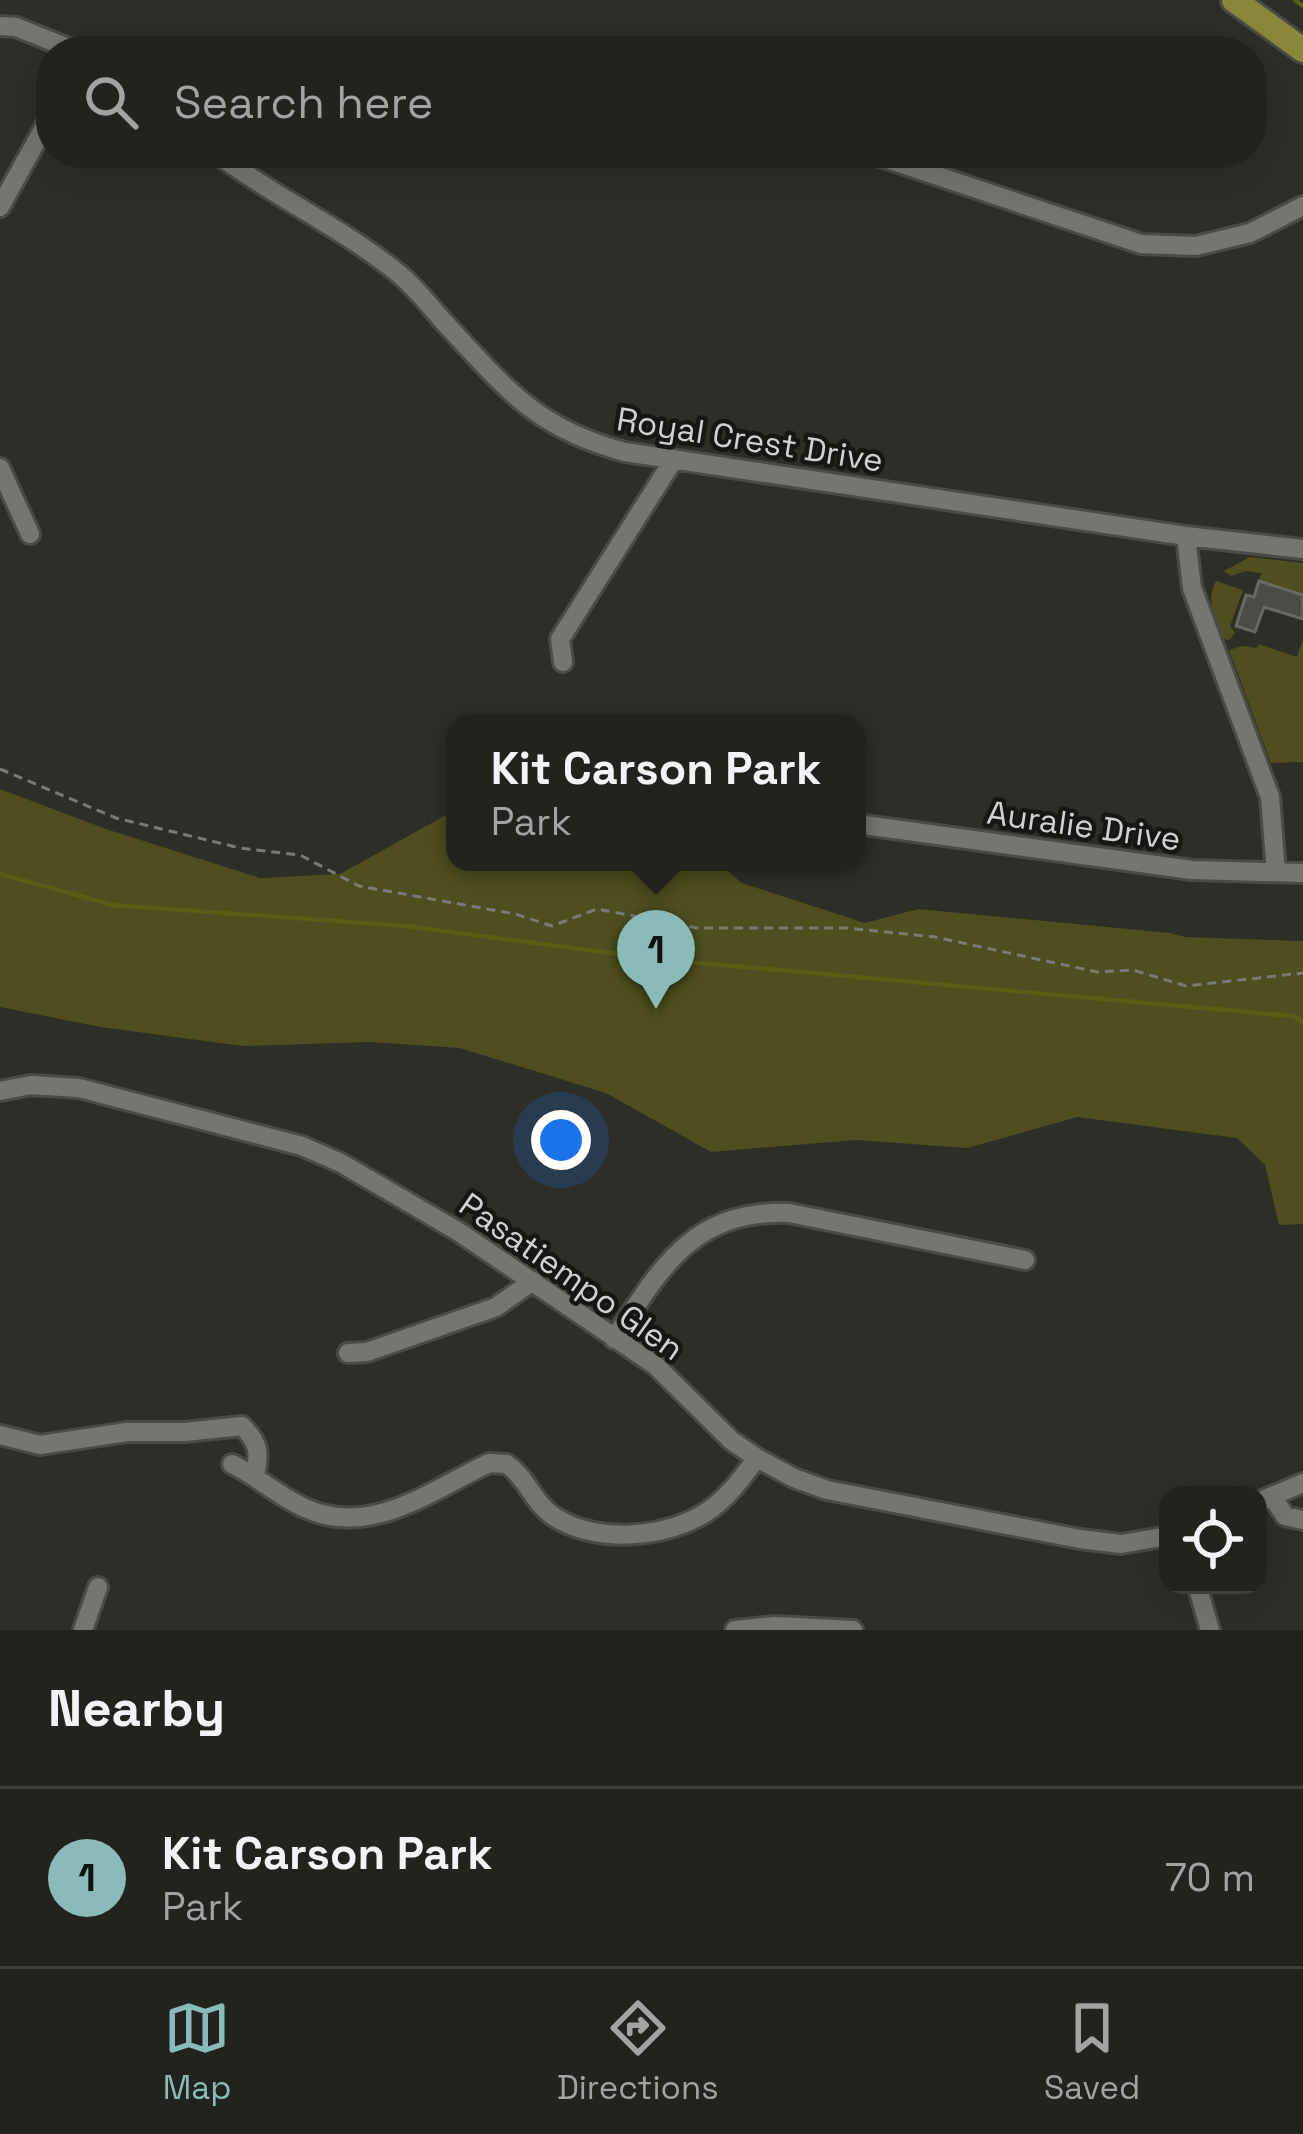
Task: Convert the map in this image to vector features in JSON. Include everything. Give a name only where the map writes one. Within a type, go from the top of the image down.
[{"type":"main road","points":[[1234,0],[1303,50]]},
{"type":"street","points":[[0,26],[38,36]]},
{"type":"street","points":[[0,207],[36,142]]},
{"type":"street","name":"Royal Crest Drive","points":[[237,168],[278,197],[335,226],[404,277],[520,404],[585,441],[1186,536],[1303,549]]},
{"type":"street","points":[[914,168],[1141,244],[1196,246],[1250,233],[1303,206]]},
{"type":"street","points":[[563,662],[560,639],[674,458]]},
{"type":"street","points":[[0,468],[30,534]]},
{"type":"street","points":[[1186,536],[1192,588],[1270,796],[1276,872]]},
{"type":"street","name":"Auralie Drive","points":[[866,825],[1192,870],[1303,873]]},
{"type":"street","name":"Pasatiempo Glen","points":[[0,1091],[32,1084],[79,1088],[302,1145],[341,1163],[439,1220],[655,1365],[732,1441],[794,1478],[827,1490],[1080,1539],[1121,1544],[1159,1538]]},
{"type":"street","points":[[614,1339],[676,1251],[724,1221],[765,1212],[1025,1260]]},
{"type":"street","points":[[348,1353],[367,1352],[496,1306],[532,1281]]},
{"type":"street","points":[[0,1436],[40,1445],[127,1432],[242,1426],[256,1440],[260,1455],[255,1476]]},
{"type":"street","points":[[232,1464],[301,1507],[349,1521],[383,1514],[489,1463],[507,1464],[545,1510],[560,1520],[595,1533],[643,1534],[702,1515],[731,1492],[757,1458]]},
{"type":"street","points":[[1267,1498],[1303,1483]]},
{"type":"street","points":[[1267,1501],[1285,1516],[1303,1520]]},
{"type":"street","points":[[83,1630],[98,1587]]},
{"type":"street","points":[[1200,1594],[1210,1630]]},
{"type":"street","points":[[734,1630],[775,1626],[853,1630]]},
{"type":"path","points":[[0,769],[116,818],[240,848],[300,855],[359,886],[515,914],[552,926],[597,909],[697,928],[847,928],[934,937],[1097,972],[1133,970],[1186,986],[1303,973]]},
{"type":"shaded area","points":[[1250,557],[1303,563],[1303,596],[1259,582],[1261,573],[1231,576],[1224,571]]},
{"type":"shaded area","points":[[1216,581],[1243,590],[1230,626],[1235,633],[1229,640],[1223,639],[1213,610]]},
{"type":"shaded area","points":[[1303,639],[1303,762],[1271,763],[1229,650],[1259,644],[1297,657]]},
{"type":"shaded area","points":[[0,789],[260,878],[340,874],[446,815],[446,871],[728,871],[742,883],[865,923],[918,909],[1185,937],[1303,941],[1303,1224],[1279,1225],[1265,1165],[1237,1138],[1077,1117],[967,1148],[856,1140],[711,1152],[606,1093],[460,1048],[370,1042],[243,1046],[100,1027],[0,1007]]},
{"type":"building","points":[[1259,581],[1303,595],[1303,619],[1264,607],[1255,632],[1236,626],[1246,595],[1254,597]]},
{"type":"waterway","points":[[1295,0],[1303,6]]},
{"type":"waterway","points":[[0,874],[113,905],[406,926],[656,959],[1293,1016],[1303,1022]]},
{"type":"place","name":"Kit Carson Park","points":[[656,1009]]}]
